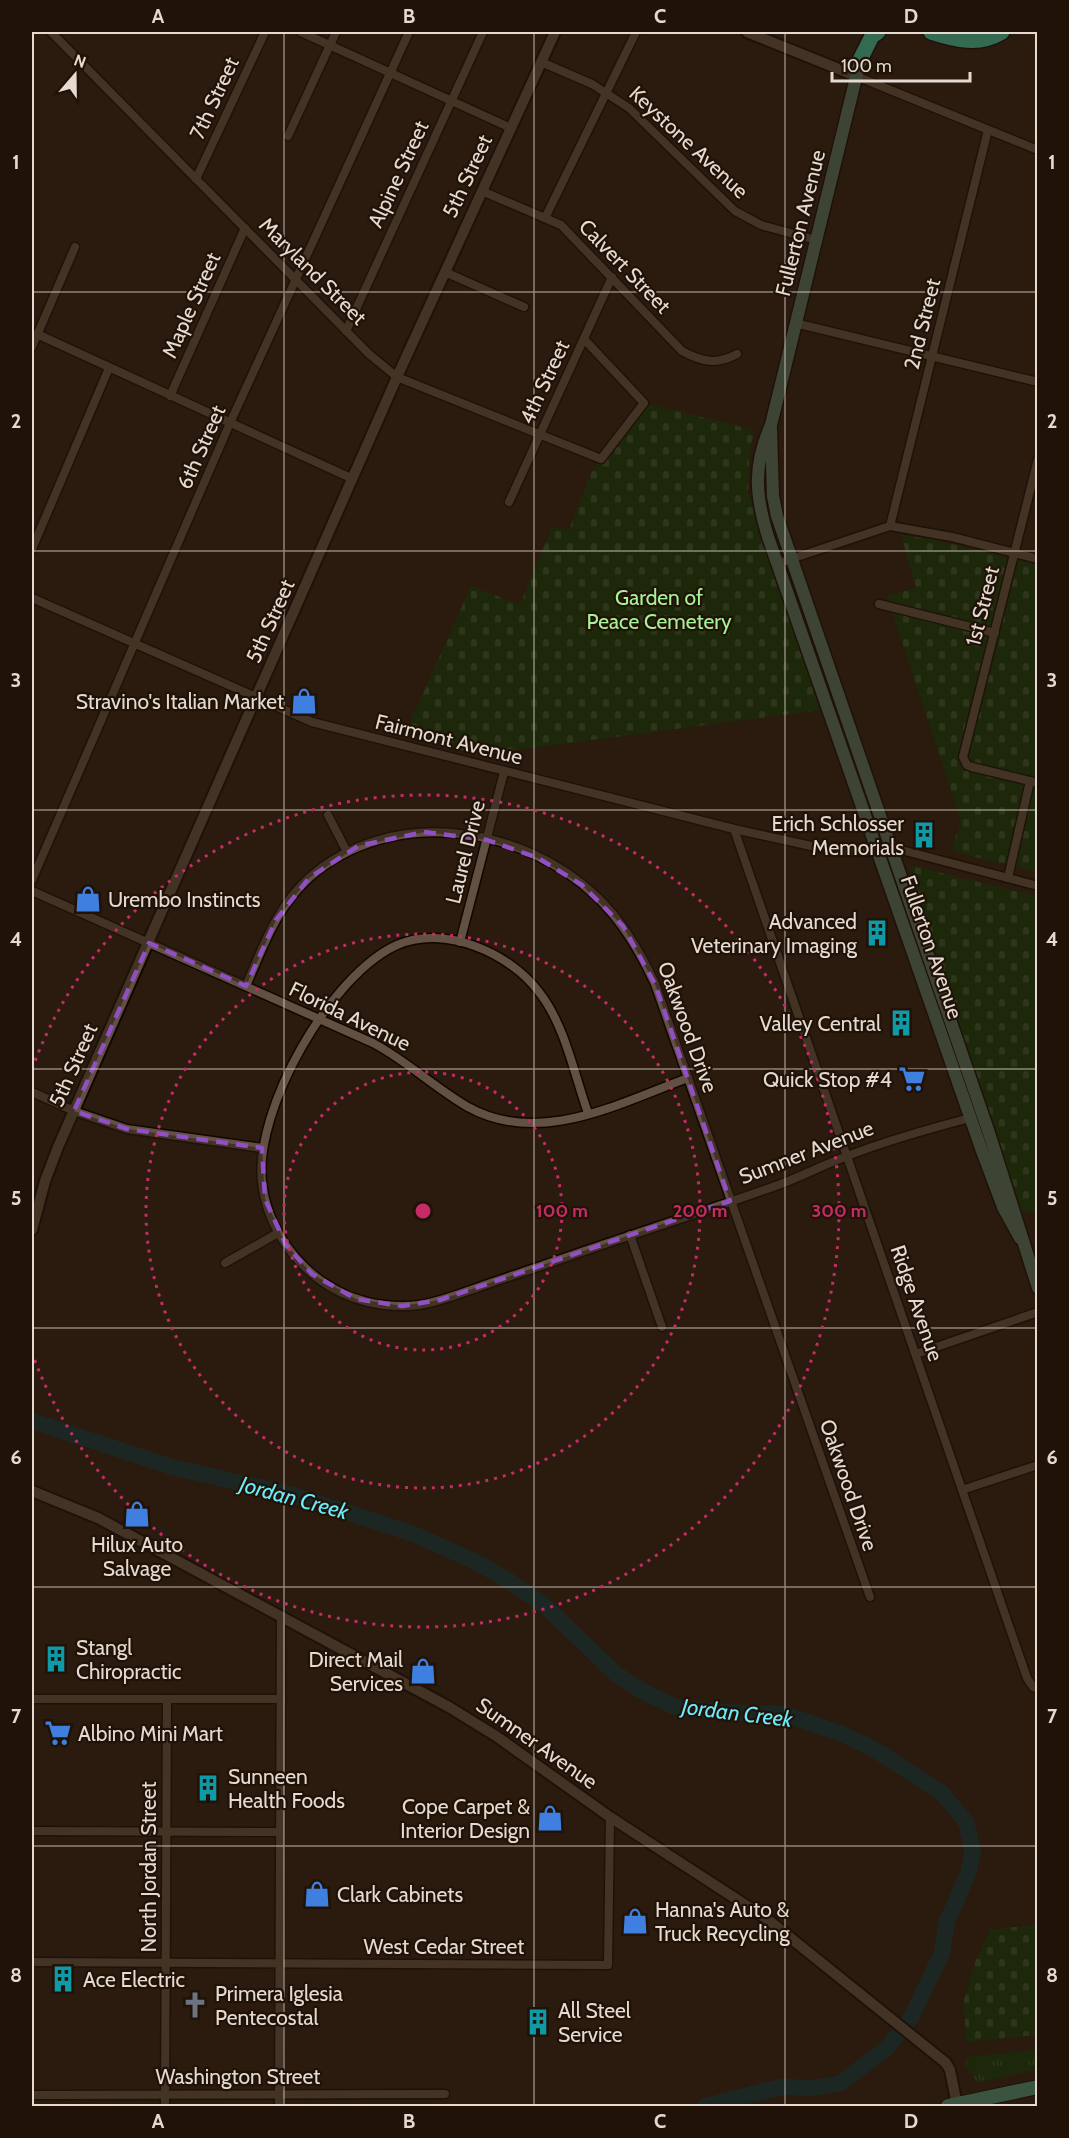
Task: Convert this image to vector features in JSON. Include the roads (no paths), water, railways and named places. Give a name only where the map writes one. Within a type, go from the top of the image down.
[{"type":"highway","points":[[860,60],[872,36],[878,32]]},
{"type":"highway","points":[[932,32],[973,41],[989,38],[1002,32]]},
{"type":"main road","name":"Fullerton Avenue","points":[[867,32],[771,424],[760,448],[757,480],[762,517],[877,852],[970,1118],[1003,1207],[1020,1238]]},
{"type":"main road","name":"Fullerton Avenue","points":[[771,424],[773,496],[792,559],[1012,1202],[1020,1238],[1038,1287]]},
{"type":"main road","points":[[955,2106],[1038,2086]]},
{"type":"street","name":"7th Street","points":[[196,179],[265,32]]},
{"type":"street","points":[[301,32],[330,43],[511,128]]},
{"type":"street","points":[[288,136],[336,32]]},
{"type":"street","name":"6th Street","points":[[32,880],[230,423],[409,32]]},
{"type":"street","name":"Alpine Street","points":[[346,331],[483,32]]},
{"type":"street","name":"5th Street","points":[[32,1230],[45,1181],[74,1112],[397,377],[555,32]]},
{"type":"street","points":[[545,218],[636,32]]},
{"type":"street","points":[[747,32],[1038,150]]},
{"type":"street","name":"Maryland Street","points":[[54,33],[346,331],[397,377],[601,459],[644,403],[584,339]]},
{"type":"street","name":"Keystone Avenue","points":[[541,62],[608,93],[648,124],[735,211],[761,225],[816,240]]},
{"type":"street","name":"2nd Street","points":[[890,526],[988,130]]},
{"type":"street","name":"Calvert Street","points":[[482,191],[561,225],[682,351],[702,361],[714,362],[737,354]]},
{"type":"street","name":"Maple Street","points":[[170,396],[245,228]]},
{"type":"street","points":[[32,347],[75,247]]},
{"type":"street","points":[[445,272],[524,307]]},
{"type":"street","name":"4th Street","points":[[508,502],[612,277]]},
{"type":"street","points":[[795,323],[1038,382]]},
{"type":"street","points":[[37,334],[353,479]]},
{"type":"street","points":[[32,549],[109,368]]},
{"type":"street","name":"1st Street","points":[[1034,782],[972,767],[963,762],[1038,459]]},
{"type":"street","points":[[778,563],[890,526],[942,535],[1038,559]]},
{"type":"street","name":"Fairmont Avenue","points":[[32,598],[312,722],[734,829],[834,851],[877,852]]},
{"type":"street","points":[[879,604],[995,633]]},
{"type":"street","name":"Laurel Drive","points":[[460,942],[504,771]]},
{"type":"street","points":[[1008,878],[1034,782]]},
{"type":"street","points":[[328,815],[347,852]]},
{"type":"street","name":"Ridge Avenue","points":[[734,829],[1027,1678],[1035,1688]]},
{"type":"street","name":"Oakwood Drive","points":[[246,986],[268,936],[286,905],[309,878],[347,852],[375,840],[405,833],[444,832],[486,840],[531,855],[561,870],[595,896],[623,926],[645,961],[655,984],[870,1597]]},
{"type":"street","points":[[890,847],[1038,886]]},
{"type":"street","name":"Florida Avenue","points":[[32,891],[393,1053],[467,1106],[493,1118],[538,1124],[568,1120],[688,1078]]},
{"type":"street","name":"Sumner Avenue","points":[[588,1113],[556,1019],[540,993],[509,963],[460,942],[426,938],[413,939],[388,949],[342,988],[319,1019],[279,1094],[262,1148],[262,1182],[268,1208],[278,1233],[298,1261],[328,1286],[356,1299],[402,1306],[440,1300],[730,1201],[847,1156],[970,1118]]},
{"type":"street","points":[[32,1092],[74,1112],[128,1129],[262,1148]]},
{"type":"street","points":[[225,1263],[278,1233]]},
{"type":"street","points":[[630,1235],[662,1327]]},
{"type":"street","points":[[916,1354],[1038,1312]]},
{"type":"street","points":[[962,1490],[1038,1465]]},
{"type":"street","name":"Sumner Avenue","points":[[32,1491],[98,1518],[472,1720],[610,1817],[767,1919],[872,2002],[927,2047],[950,2070],[955,2106]]},
{"type":"street","points":[[279,2106],[281,1616]]},
{"type":"street","points":[[32,1699],[280,1699]]},
{"type":"street","name":"North Jordan Street","points":[[165,2106],[166,1699]]},
{"type":"street","name":"West Cedar Street","points":[[32,1962],[608,1965],[610,1817]]},
{"type":"street","points":[[32,1831],[280,1832]]},
{"type":"street","name":"Washington Street","points":[[32,2095],[446,2094]]},
{"type":"waterway","name":"Jordan Creek","points":[[32,1421],[172,1467],[293,1495],[414,1534],[480,1564],[543,1604],[616,1674],[642,1691],[675,1707],[718,1712],[784,1714],[840,1733],[872,1748],[942,1793],[966,1822],[973,1851],[968,1874],[947,1921],[942,1953],[911,2018],[887,2048],[841,2083],[814,2088],[781,2087],[705,2106]]},
{"type":"place","name":"Stravino's Italian Market","points":[[304,701]]},
{"type":"place","name":"Erich Schlosser Memorials","points":[[924,835]]},
{"type":"place","name":"Urembo Instincts","points":[[88,899]]},
{"type":"place","name":"Advanced Veterinary Imaging","points":[[877,933]]},
{"type":"place","name":"Valley Central","points":[[901,1023]]},
{"type":"place","name":"Quick Stop #4","points":[[912,1079]]},
{"type":"place","name":"Hilux Auto Salvage","points":[[137,1514]]},
{"type":"place","name":"Stangl Chiropractic","points":[[56,1659]]},
{"type":"place","name":"Direct Mail Services","points":[[423,1671]]},
{"type":"place","name":"Albino Mini Mart","points":[[58,1733]]},
{"type":"place","name":"Sunneen Health Foods","points":[[208,1788]]},
{"type":"place","name":"Cope Carpet & Interior Design","points":[[550,1818]]},
{"type":"place","name":"Clark Cabinets","points":[[317,1894]]},
{"type":"place","name":"Hanna's Auto & Truck Recycling","points":[[635,1921]]},
{"type":"place","name":"Ace Electric","points":[[63,1979]]},
{"type":"place","name":"Primera Iglesia Pentecostal","points":[[195,2005]]},
{"type":"place","name":"All Steel Service","points":[[538,2022]]},
{"type":"park label","name":"Garden of Peace Cemetery","points":[[659,609]]}]
